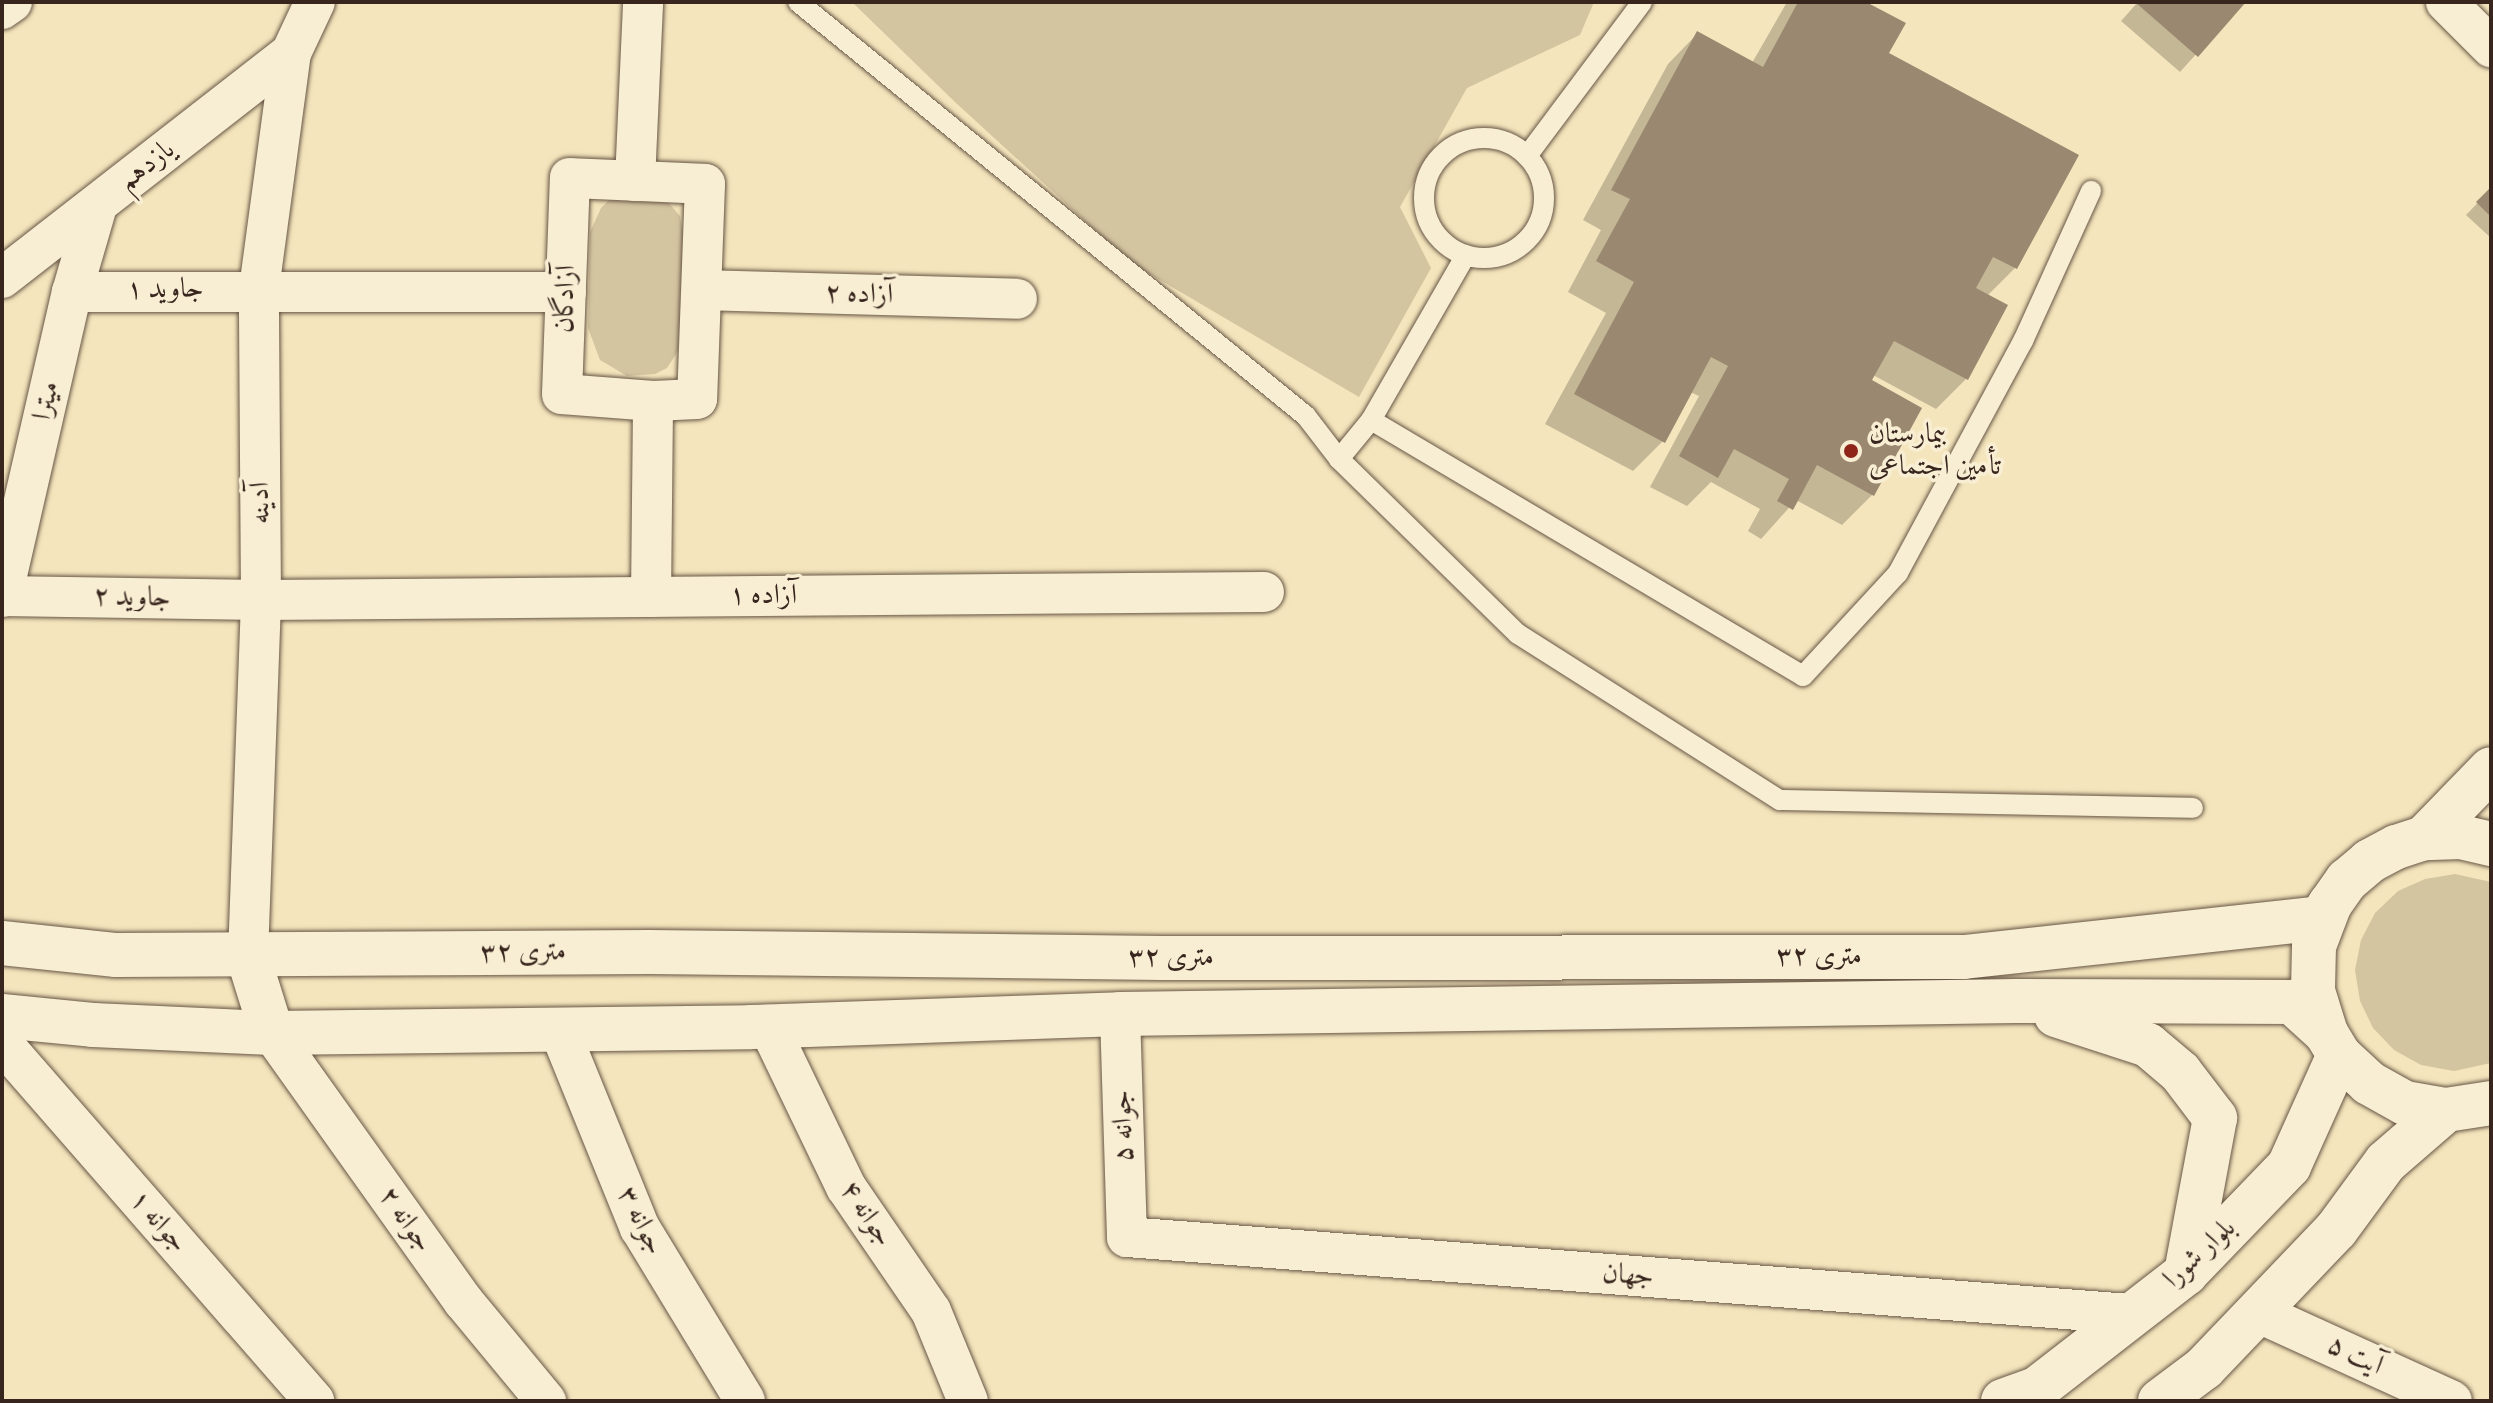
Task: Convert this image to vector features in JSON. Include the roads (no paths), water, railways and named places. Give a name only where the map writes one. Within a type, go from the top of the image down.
[{"type":"main road","points":[[2424,838],[2491,769]]},
{"type":"main road","points":[[2333,1044],[2313,991],[2314,946],[2330,904],[2347,880],[2370,861],[2396,847],[2424,838],[2461,837],[2491,844]]},
{"type":"main road","name":"۳۲ متری","points":[[2,943],[116,955],[248,956],[649,952],[1458,958],[1964,957],[2321,918],[2330,904]]},
{"type":"main road","points":[[248,956],[272,1033]]},
{"type":"main road","points":[[1458,958],[1459,1010]]},
{"type":"main road","name":"۳۲ متری","points":[[2,1016],[93,1025],[272,1033],[768,1025],[1120,1014],[2016,1001],[2292,1002],[2369,1083],[2405,1103],[2446,1110]]},
{"type":"main road","points":[[2016,1001],[2148,1045],[2180,1072],[2215,1118],[2186,1273]]},
{"type":"main road","name":"بلوار شورا","points":[[2003,1401],[2038,1388],[2129,1314],[2186,1273],[2289,1166],[2333,1044]]},
{"type":"main road","points":[[2160,1401],[2204,1368],[2336,1230],[2386,1162],[2446,1110],[2491,1103]]},
{"type":"street","points":[[2,9],[12,2]]},
{"type":"street","points":[[291,53],[315,2]]},
{"type":"street","points":[[635,181],[643,2]]},
{"type":"street","points":[[2446,2],[2491,47]]},
{"type":"street","name":"یازدهم","points":[[2,278],[291,53]]},
{"type":"street","name":"آدینه","points":[[248,956],[261,600],[259,289],[291,53]]},
{"type":"street","name":"آزادگان","points":[[570,178],[705,184],[702,290],[697,399],[653,401],[562,394],[570,178]]},
{"type":"street","name":"میترا","points":[[2,597],[72,292],[97,206]]},
{"type":"street","points":[[259,289],[566,292]]},
{"type":"street","name":"جاوید ۱","points":[[72,292],[259,289]]},
{"type":"street","name":"آزاده ۲","points":[[702,290],[1017,299]]},
{"type":"street","points":[[651,597],[653,401]]},
{"type":"street","name":"آزاده ۱","points":[[261,600],[1264,592]]},
{"type":"street","name":"جاوید ۲","points":[[2,597],[261,600]]},
{"type":"street","name":"جوانه ۵","points":[[1120,1014],[1127,1237]]},
{"type":"street","name":"جوانه ۴","points":[[768,1025],[846,1187],[931,1311],[968,1401]]},
{"type":"street","name":"جوانه ۳","points":[[559,1029],[640,1228],[745,1401]]},
{"type":"street","name":"جوانه ۲","points":[[272,1033],[464,1302],[546,1401]]},
{"type":"street","name":"جوانه ۱","points":[[2,1043],[314,1401]]},
{"type":"street","name":"جهان","points":[[1127,1237],[2129,1314]]},
{"type":"street","name":"آیت ۵","points":[[2257,1312],[2452,1401]]},
{"type":"lane","points":[[798,2],[1306,416],[1339,459],[1518,634],[1780,800],[2193,808]]},
{"type":"lane","points":[[1527,156],[1642,2]]},
{"type":"lane","points":[[1472,139],[1492,139],[1511,145],[1527,156],[1538,172],[1544,191],[1543,211],[1536,229],[1522,244],[1505,255],[1486,258],[1466,255],[1448,247],[1434,234],[1426,215],[1424,195],[1433,167],[1454,146],[1472,139]]},
{"type":"lane","points":[[1371,420],[1803,676],[1898,573],[2023,341],[2091,191]]},
{"type":"lane","points":[[1339,459],[1371,420],[1466,255]]},
{"type":"place","name":"بیمارستان تأمین اجتماعی","points":[[1851,451]]}]
